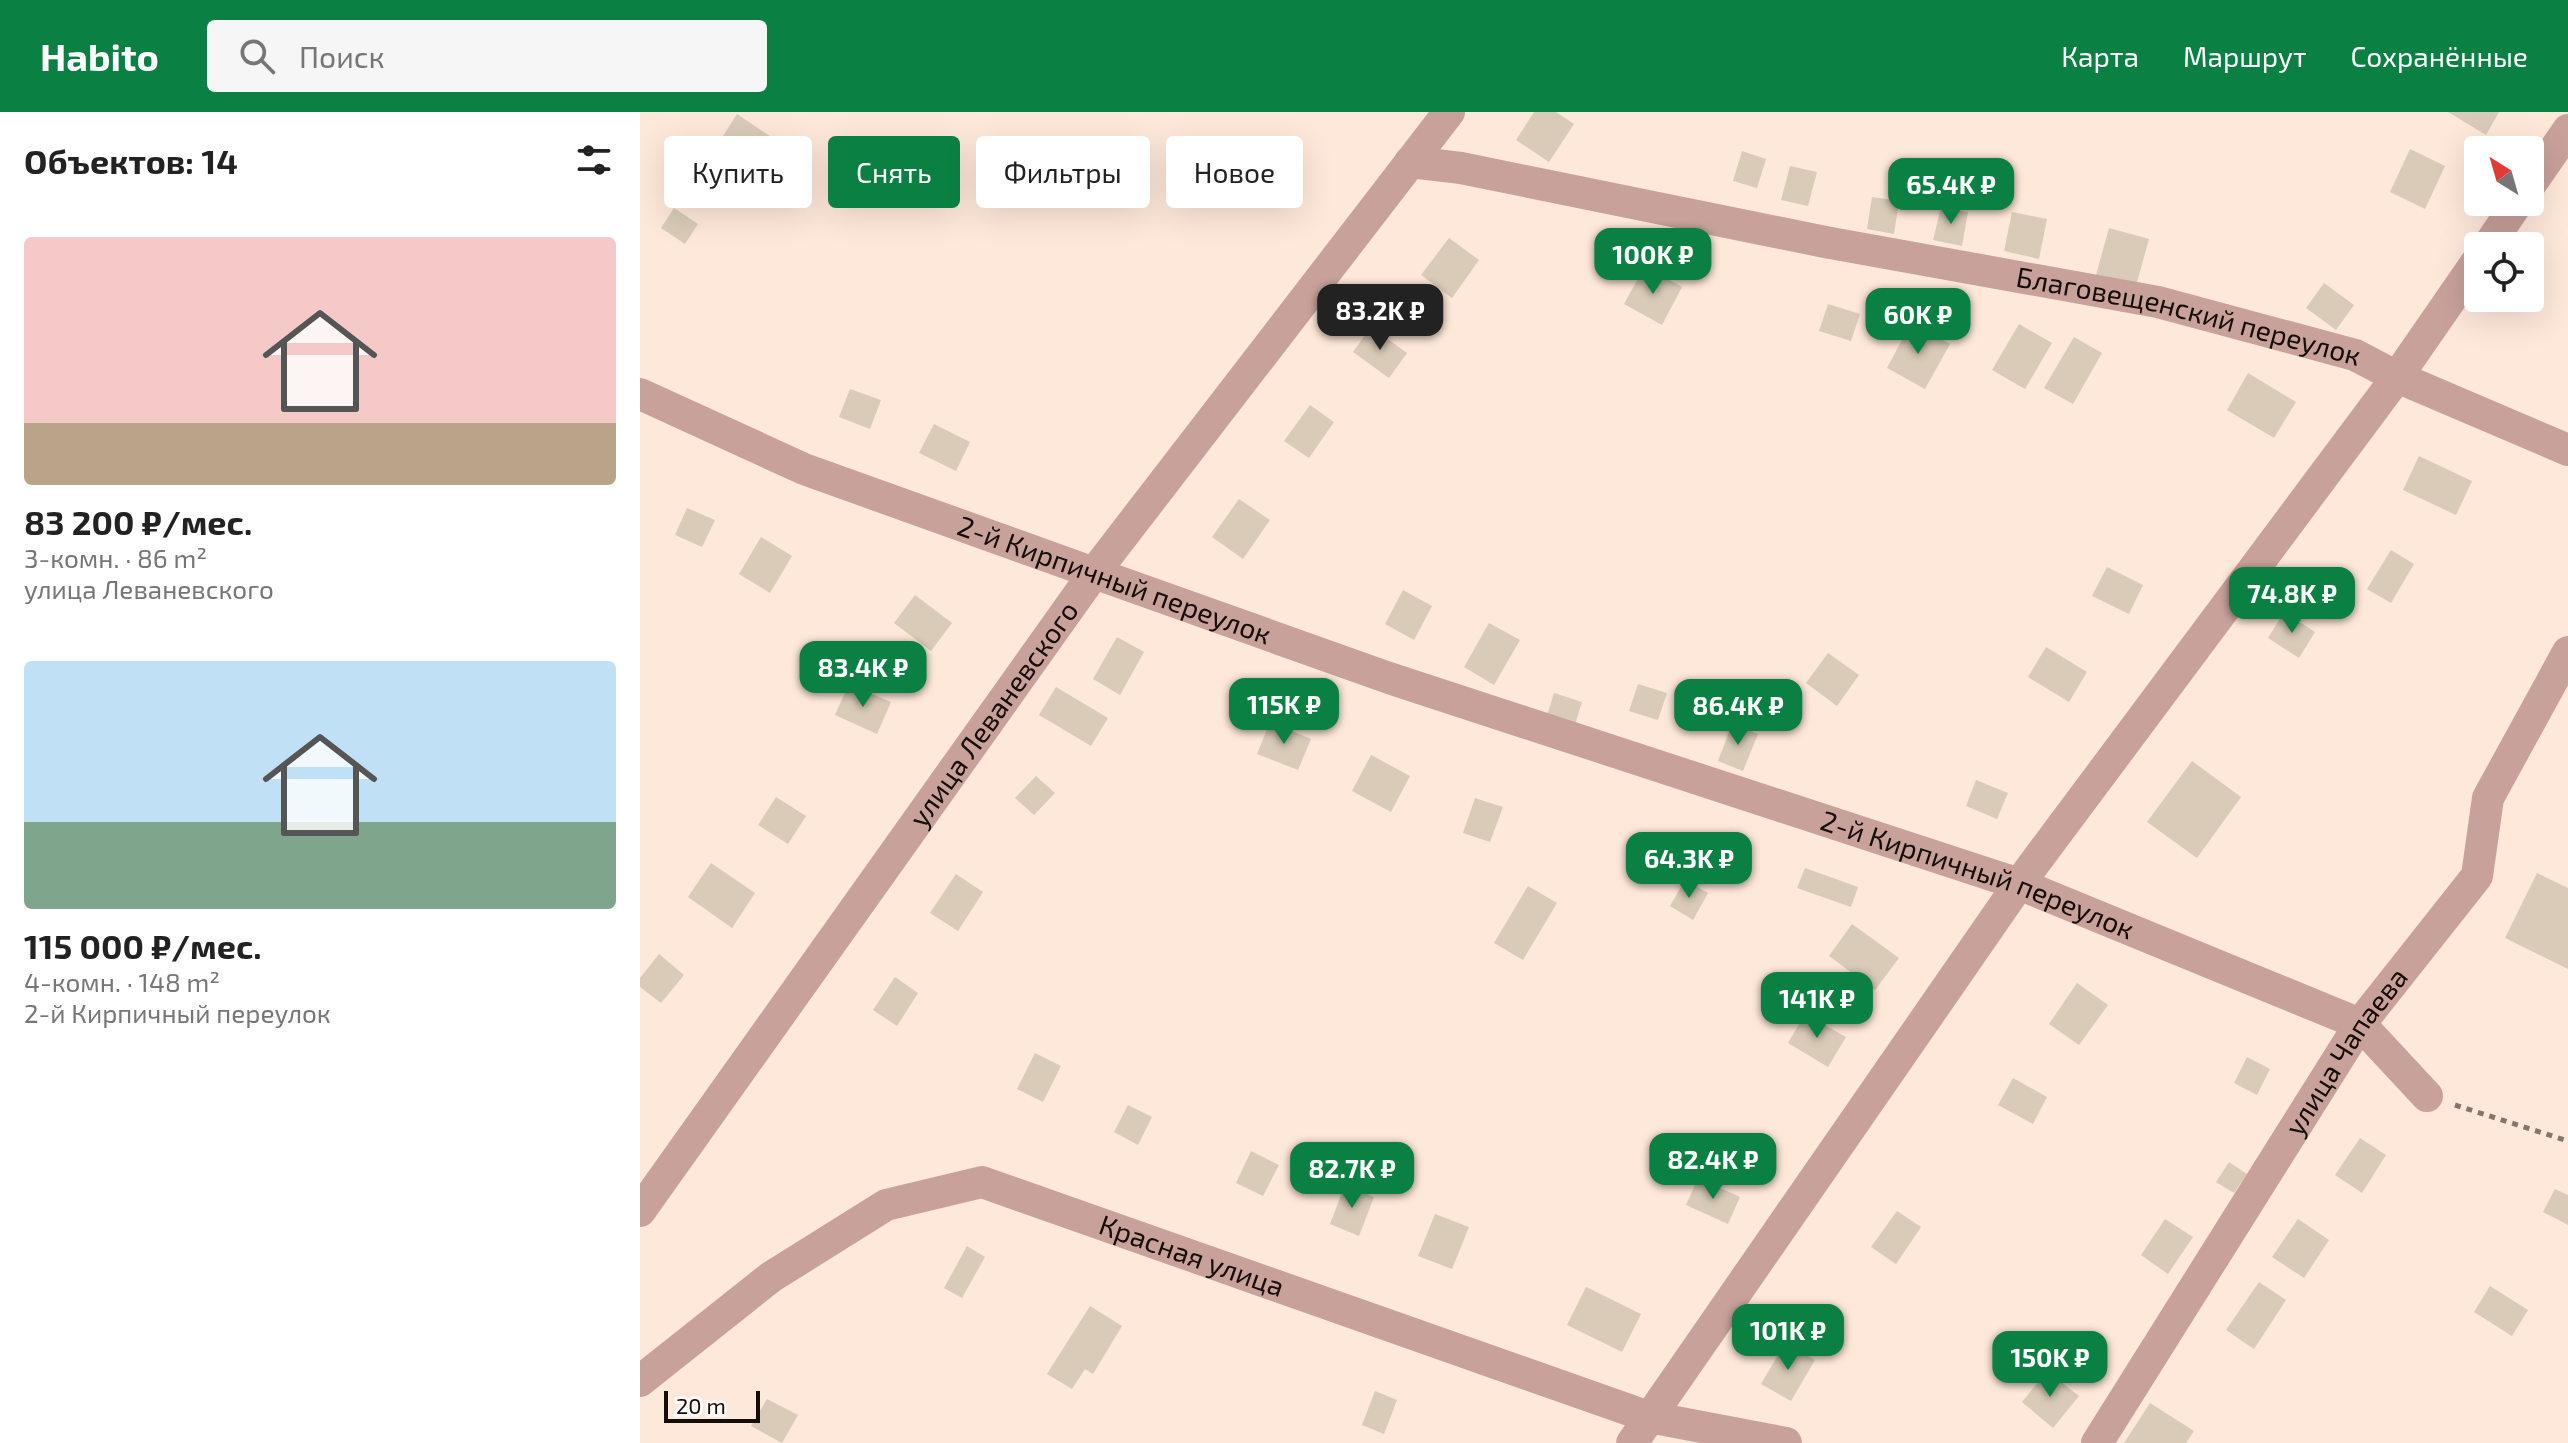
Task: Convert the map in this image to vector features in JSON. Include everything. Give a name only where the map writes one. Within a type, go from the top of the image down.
[{"type":"street","name":"улица Леваневского","points":[[640,1211],[1094,573],[1449,112]]},
{"type":"street","points":[[2544,165],[2568,130]]},
{"type":"street","name":"Благовещенский переулок","points":[[1410,162],[1461,168],[1825,242],[2158,302],[2355,355],[2397,377],[2568,450]]},
{"type":"street","points":[[1641,1430],[2019,884],[2397,377],[2464,280]]},
{"type":"street","name":"2-й Кирпичный переулок","points":[[640,394],[804,469],[1389,678],[2019,884],[2360,1024],[2427,1096]]},
{"type":"street","name":"улица Чапаева","points":[[2097,1443],[2360,1024],[2477,876],[2488,798],[2568,652]]},
{"type":"street","name":"Красная улица","points":[[640,1381],[771,1277],[886,1205],[982,1182],[1641,1430],[1786,1443]]},
{"type":"path","points":[[2427,1096],[2568,1141]]},
{"type":"building","points":[[1534,112],[1556,112],[1574,124],[1549,162],[1516,140]]},
{"type":"building","points":[[2448,112],[2499,112],[2486,135]]},
{"type":"building","points":[[737,114],[770,136],[723,136]]},
{"type":"building","points":[[2410,149],[2445,166],[2425,209],[2390,192]]},
{"type":"building","points":[[1742,151],[1766,159],[1757,188],[1733,181]]},
{"type":"building","points":[[1790,166],[1817,172],[1808,206],[1781,200]]},
{"type":"building","points":[[1872,197],[1899,201],[1894,234],[1867,229]]},
{"type":"building","points":[[1941,207],[1968,212],[1962,246],[1933,240]]},
{"type":"building","points":[[674,208],[698,224],[685,244],[661,228]]},
{"type":"building","points":[[2012,212],[2047,219],[2039,259],[2004,251]]},
{"type":"building","points":[[2109,228],[2149,239],[2136,286],[2096,275]]},
{"type":"building","points":[[1449,238],[1479,260],[1452,298],[1421,275]]},
{"type":"building","points":[[1645,266],[1682,287],[1662,325],[1624,304]]},
{"type":"building","points":[[2324,283],[2354,305],[2336,330],[2306,308]]},
{"type":"building","points":[[1828,304],[1860,314],[1851,341],[1819,331]]},
{"type":"building","points":[[1911,323],[1950,344],[1925,389],[1887,368]]},
{"type":"building","points":[[2019,324],[2052,343],[2025,389],[1992,370]]},
{"type":"building","points":[[1371,327],[1407,353],[1389,378],[1353,352]]},
{"type":"building","points":[[2074,337],[2102,353],[2073,404],[2044,388]]},
{"type":"building","points":[[2248,373],[2296,402],[2274,438],[2227,410]]},
{"type":"building","points":[[850,389],[881,400],[870,429],[839,417]]},
{"type":"building","points":[[1310,405],[1334,422],[1309,458],[1284,441]]},
{"type":"building","points":[[934,424],[970,442],[956,471],[919,453]]},
{"type":"building","points":[[2419,456],[2472,481],[2456,515],[2403,490]]},
{"type":"building","points":[[1239,499],[1270,520],[1243,559],[1212,537]]},
{"type":"building","points":[[687,508],[715,520],[702,547],[675,535]]},
{"type":"building","points":[[761,537],[792,556],[770,593],[739,574]]},
{"type":"building","points":[[2391,550],[2414,564],[2391,603],[2367,589]]},
{"type":"building","points":[[2107,567],[2143,585],[2129,614],[2092,596]]},
{"type":"building","points":[[1403,590],[1432,606],[1414,640],[1385,624]]},
{"type":"building","points":[[915,595],[952,623],[931,651],[894,623]]},
{"type":"building","points":[[2284,612],[2315,632],[2299,658],[2268,638]]},
{"type":"building","points":[[1489,623],[1520,640],[1494,685],[1464,667]]},
{"type":"building","points":[[1117,637],[1144,652],[1120,695],[1093,679]]},
{"type":"building","points":[[2046,647],[2087,672],[2069,702],[2028,677]]},
{"type":"building","points":[[1828,653],[1859,675],[1837,706],[1806,683]]},
{"type":"building","points":[[849,684],[891,702],[877,734],[835,715]]},
{"type":"building","points":[[1638,684],[1667,693],[1658,720],[1629,711]]},
{"type":"building","points":[[1056,687],[1108,718],[1091,746],[1039,715]]},
{"type":"building","points":[[1554,693],[1582,702],[1574,728],[1546,719]]},
{"type":"building","points":[[1270,722],[1311,739],[1298,770],[1257,754]]},
{"type":"building","points":[[1732,724],[1758,734],[1743,771],[1718,761]]},
{"type":"building","points":[[1371,755],[1410,776],[1391,812],[1352,791]]},
{"type":"building","points":[[2192,761],[2241,797],[2197,858],[2147,822]]},
{"type":"building","points":[[1036,776],[1055,793],[1034,815],[1015,798]]},
{"type":"building","points":[[1976,780],[2008,793],[1997,819],[1966,806]]},
{"type":"building","points":[[776,797],[806,816],[788,844],[758,825]]},
{"type":"building","points":[[1475,798],[1503,807],[1490,842],[1463,833]]},
{"type":"building","points":[[711,863],[755,893],[732,928],[688,897]]},
{"type":"building","points":[[1805,868],[1858,887],[1851,907],[1797,888]]},
{"type":"building","points":[[2537,873],[2568,888],[2568,969],[2505,938]]},
{"type":"building","points":[[956,874],[983,892],[958,931],[930,913]]},
{"type":"building","points":[[1685,880],[1708,893],[1693,920],[1670,906]]},
{"type":"building","points":[[1528,886],[1557,903],[1523,960],[1494,943]]},
{"type":"building","points":[[1852,924],[1899,958],[1875,990],[1829,956]]},
{"type":"building","points":[[659,954],[684,975],[661,1003],[640,987],[640,978]]},
{"type":"building","points":[[895,977],[918,993],[897,1026],[873,1010]]},
{"type":"building","points":[[2077,983],[2108,1005],[2079,1045],[2049,1024]]},
{"type":"building","points":[[1805,1014],[1846,1037],[1828,1067],[1788,1043]]},
{"type":"building","points":[[1035,1053],[1061,1066],[1043,1102],[1017,1089]]},
{"type":"building","points":[[2247,1057],[2270,1069],[2257,1095],[2234,1083]]},
{"type":"building","points":[[2013,1078],[2047,1097],[2033,1124],[1998,1105]]},
{"type":"building","points":[[1128,1105],[1152,1117],[1138,1145],[1114,1132]]},
{"type":"building","points":[[2360,1138],[2386,1155],[2362,1193],[2335,1175]]},
{"type":"building","points":[[1251,1151],[1279,1165],[1263,1196],[1236,1183]]},
{"type":"building","points":[[2229,1162],[2247,1174],[2234,1193],[2216,1182]]},
{"type":"building","points":[[1698,1178],[1740,1197],[1728,1224],[1686,1205]]},
{"type":"building","points":[[1345,1185],[1374,1197],[1359,1236],[1330,1224]]},
{"type":"building","points":[[2555,1189],[2568,1195],[2568,1225],[2543,1212]]},
{"type":"building","points":[[1897,1211],[1921,1227],[1896,1264],[1871,1247]]},
{"type":"building","points":[[1435,1214],[1469,1227],[1452,1269],[1418,1256]]},
{"type":"building","points":[[2165,1219],[2193,1237],[2168,1274],[2141,1255]]},
{"type":"building","points":[[2298,1219],[2329,1240],[2304,1278],[2272,1257]]},
{"type":"building","points":[[967,1246],[985,1257],[962,1298],[944,1288]]},
{"type":"building","points":[[2259,1282],[2286,1300],[2254,1349],[2226,1330]]},
{"type":"building","points":[[2490,1286],[2528,1310],[2512,1336],[2474,1312]]},
{"type":"building","points":[[1586,1287],[1641,1314],[1622,1352],[1567,1325]]},
{"type":"building","points":[[1090,1306],[1122,1326],[1093,1374],[1085,1369],[1072,1389],[1047,1374]]},
{"type":"building","points":[[1785,1343],[1815,1360],[1791,1401],[1761,1384]]},
{"type":"building","points":[[2047,1371],[2079,1396],[2053,1428],[2022,1402]]},
{"type":"building","points":[[1375,1391],[1397,1400],[1384,1434],[1362,1425]]},
{"type":"building","points":[[767,1399],[798,1415],[782,1443],[751,1426]]},
{"type":"building","points":[[2150,1403],[2194,1431],[2186,1443],[2124,1443]]}]
